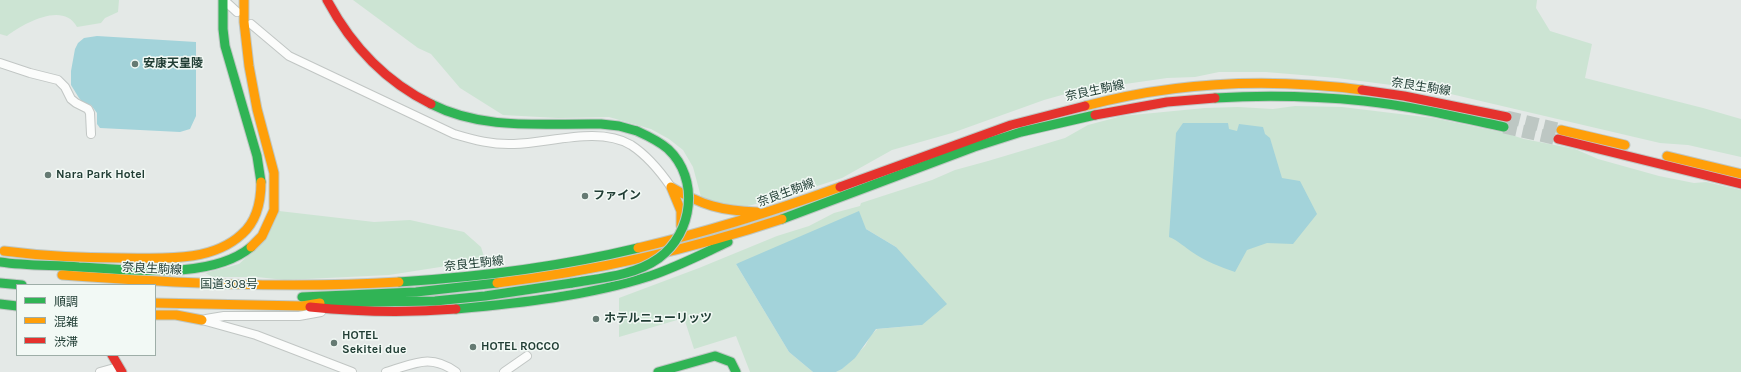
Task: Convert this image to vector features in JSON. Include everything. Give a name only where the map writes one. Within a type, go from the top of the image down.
[{"type":"main road","points":[[2,250],[105,262],[174,258],[216,249],[237,238],[251,224],[258,209],[261,192],[261,174],[224,46],[222,29],[224,0]]},
{"type":"main road","points":[[4,264],[137,270],[196,269],[215,266],[229,261],[241,255],[259,240],[267,231],[272,220],[276,204],[277,188],[249,73],[245,35],[244,0]]},
{"type":"main road","points":[[302,302],[330,306],[434,301],[485,296],[572,283],[624,272],[649,264],[671,247],[681,234],[690,209],[690,193],[681,165],[664,145],[651,137],[619,126],[601,124],[490,122],[444,110],[391,80],[377,68],[344,30],[327,0]]},
{"type":"main road","name":"奈良生駒線","points":[[62,276],[137,281],[285,286],[384,284],[489,275],[558,265],[708,231],[767,212],[1011,125],[1111,99],[1200,87],[1266,84],[1343,89],[1404,96],[1507,117]]},
{"type":"main road","name":"奈良生駒線","points":[[302,302],[430,291],[533,278],[631,260],[725,237],[781,219],[995,141],[1073,119],[1165,101],[1254,96],[1312,97],[1362,101],[1407,107],[1504,127]]},
{"type":"main road","points":[[1561,130],[1636,148]]},
{"type":"main road","points":[[1558,139],[1650,160],[1741,184]]},
{"type":"main road","points":[[1658,154],[1741,174]]},
{"type":"main road","points":[[1672,157],[1741,167]]},
{"type":"main road","points":[[671,187],[706,206],[718,210],[767,212]]},
{"type":"main road","points":[[658,243],[678,232],[682,225],[680,207],[671,187]]},
{"type":"main road","name":"奈良生駒線","points":[[330,306],[400,312],[445,311],[548,298],[606,288],[645,277],[675,266],[781,219]]},
{"type":"main road","points":[[4,264],[62,276]]},
{"type":"main road","points":[[4,264],[62,276]]},
{"type":"main road","points":[[0,283],[16,284]]},
{"type":"main road","points":[[0,292],[16,294]]},
{"type":"main road","name":"国道308号","points":[[156,295],[302,302]]},
{"type":"main road","name":"国道308号","points":[[156,303],[302,302]]},
{"type":"main road","points":[[0,304],[16,306]]},
{"type":"main road","points":[[156,315],[176,315],[202,320]]},
{"type":"main road","points":[[113,356],[120,369]]},
{"type":"main road","points":[[658,372],[714,356],[731,362],[736,372]]},
{"type":"street","points":[[224,0],[237,12]]},
{"type":"street","points":[[251,24],[289,56],[454,134],[473,140],[495,144],[515,144],[585,137],[616,139],[630,145],[644,154],[658,169],[671,187]]},
{"type":"street","points":[[0,63],[58,80],[65,87],[71,99],[88,109],[90,113],[91,134]]},
{"type":"street","points":[[2,250],[4,264]]},
{"type":"street","points":[[202,320],[224,316],[299,316],[330,306]]},
{"type":"street","points":[[202,320],[256,335],[352,372]]},
{"type":"street","points":[[504,372],[527,356]]},
{"type":"street","points":[[386,372],[428,360],[445,364],[456,372]]},
{"type":"street","points":[[100,372],[120,369]]},
{"type":"green space","points":[[0,0],[119,0],[118,12],[105,18],[101,23],[77,27],[71,19],[53,15],[32,21],[7,36],[0,34]]},
{"type":"green space","points":[[353,0],[1537,0],[1536,8],[1550,31],[1592,44],[1585,78],[1741,119],[1741,157],[1688,145],[1660,143],[1438,91],[1337,78],[1266,72],[1219,72],[1195,77],[1167,78],[1076,91],[1044,100],[952,133],[892,150],[842,178],[783,197],[744,207],[722,205],[701,197],[693,167],[683,150],[669,139],[651,129],[609,117],[558,118],[503,115],[460,88],[431,54],[418,48]]},
{"type":"green space","points":[[1295,106],[1342,107],[1433,118],[1575,149],[1598,159],[1659,176],[1694,183],[1706,182],[1741,190],[1741,372],[836,372],[842,369],[865,346],[871,335],[877,329],[922,325],[896,247],[866,229],[736,264],[789,352],[813,372],[750,372],[736,336],[694,349],[684,318],[619,337],[619,298],[699,268],[777,236],[809,226],[834,213],[860,206],[861,203],[932,180],[955,170],[1065,138],[1088,125],[1122,116],[1205,108],[1238,107],[1273,109]]},
{"type":"green space","points":[[279,211],[374,222],[410,220],[464,232],[481,247],[485,260],[389,275],[285,280],[257,277],[213,277],[205,273],[239,264],[266,239]]},
{"type":"water","points":[[97,36],[196,42],[196,116],[190,129],[180,132],[100,128],[97,124],[97,113],[91,105],[83,103],[71,85],[71,71],[75,49],[78,43],[84,38]]},
{"type":"water","points":[[1183,123],[1228,123],[1229,129],[1237,131],[1239,124],[1263,127],[1265,134],[1270,138],[1282,178],[1300,181],[1317,214],[1293,244],[1267,243],[1247,250],[1235,272],[1202,258],[1176,240],[1169,237],[1176,133]]},
{"type":"water","points":[[859,211],[866,229],[896,247],[947,304],[922,325],[876,329],[855,358],[842,369],[836,372],[813,372],[789,352],[736,264]]},
{"type":"tunnel","points":[[1507,117],[1561,130]]},
{"type":"tunnel","points":[[1504,127],[1558,139]]},
{"type":"traffic: fast","points":[[223,0],[223,29],[225,46],[257,156],[261,182]]},
{"type":"traffic: fast","points":[[1215,98],[1290,96],[1364,101],[1417,109],[1504,127]]},
{"type":"traffic: fast","points":[[431,104],[451,113],[493,122],[514,124],[601,124],[619,126],[637,131]]},
{"type":"traffic: fast","points":[[782,219],[974,147],[1021,132],[1095,115]]},
{"type":"traffic: fast","points":[[572,283],[606,278],[639,269],[659,258],[679,235],[685,220],[688,205],[688,190],[685,175],[678,161],[668,149],[657,141],[637,131]]},
{"type":"traffic: fast","points":[[456,309],[554,298],[603,289],[670,269],[728,242]]},
{"type":"traffic: fast","points":[[0,262],[145,271],[192,269],[214,265],[234,258],[251,247]]},
{"type":"traffic: fast","points":[[399,282],[489,274],[549,266],[638,248]]},
{"type":"traffic: fast","points":[[0,283],[16,284]]},
{"type":"traffic: fast","points":[[302,297],[416,292],[497,283]]},
{"type":"traffic: fast","points":[[320,303],[435,301],[485,296],[572,283]]},
{"type":"traffic: fast","points":[[0,304],[16,306]]},
{"type":"traffic: fast","points":[[658,372],[715,356],[731,362],[736,372]]},
{"type":"traffic: slow","points":[[244,0],[244,22],[249,66],[257,109],[274,173],[274,210],[262,236],[251,247]]},
{"type":"traffic: slow","points":[[1085,106],[1153,92],[1223,84],[1293,84],[1362,90]]},
{"type":"traffic: slow","points":[[1561,130],[1625,145]]},
{"type":"traffic: slow","points":[[1667,156],[1741,174]]},
{"type":"traffic: slow","points":[[4,251],[78,257],[169,258],[185,257],[216,250],[230,243],[242,234],[255,217],[259,203],[261,182]]},
{"type":"traffic: slow","points":[[681,226],[681,211],[671,187],[702,203],[712,206],[757,212]]},
{"type":"traffic: slow","points":[[638,248],[740,220],[840,187]]},
{"type":"traffic: slow","points":[[497,283],[605,266],[677,250],[782,219]]},
{"type":"traffic: slow","points":[[62,275],[273,285],[399,282]]},
{"type":"traffic: slow","points":[[156,303],[302,306],[320,303]]},
{"type":"traffic: slow","points":[[156,315],[176,315],[202,320]]},
{"type":"traffic: jam","points":[[327,0],[347,32],[370,60],[398,84],[431,104]]},
{"type":"traffic: jam","points":[[1362,90],[1404,96],[1507,117]]},
{"type":"traffic: jam","points":[[1095,115],[1167,102],[1215,98]]},
{"type":"traffic: jam","points":[[840,187],[1011,125],[1085,106]]},
{"type":"traffic: jam","points":[[1558,139],[1741,184]]},
{"type":"traffic: jam","points":[[310,307],[383,311],[456,309]]},
{"type":"traffic: jam","points":[[113,356],[122,372]]},
{"type":"place","name":"安康天皇陵","points":[[135,64]]},
{"type":"place","name":"Nara Park Hotel","points":[[48,175]]},
{"type":"place","name":"ファイン","points":[[585,196]]},
{"type":"place","name":"ホテルニューリッツ","points":[[596,319]]},
{"type":"place","name":"HOTEL Sekitei due","points":[[334,343]]},
{"type":"place","name":"HOTEL ROCCO","points":[[473,347]]}]
